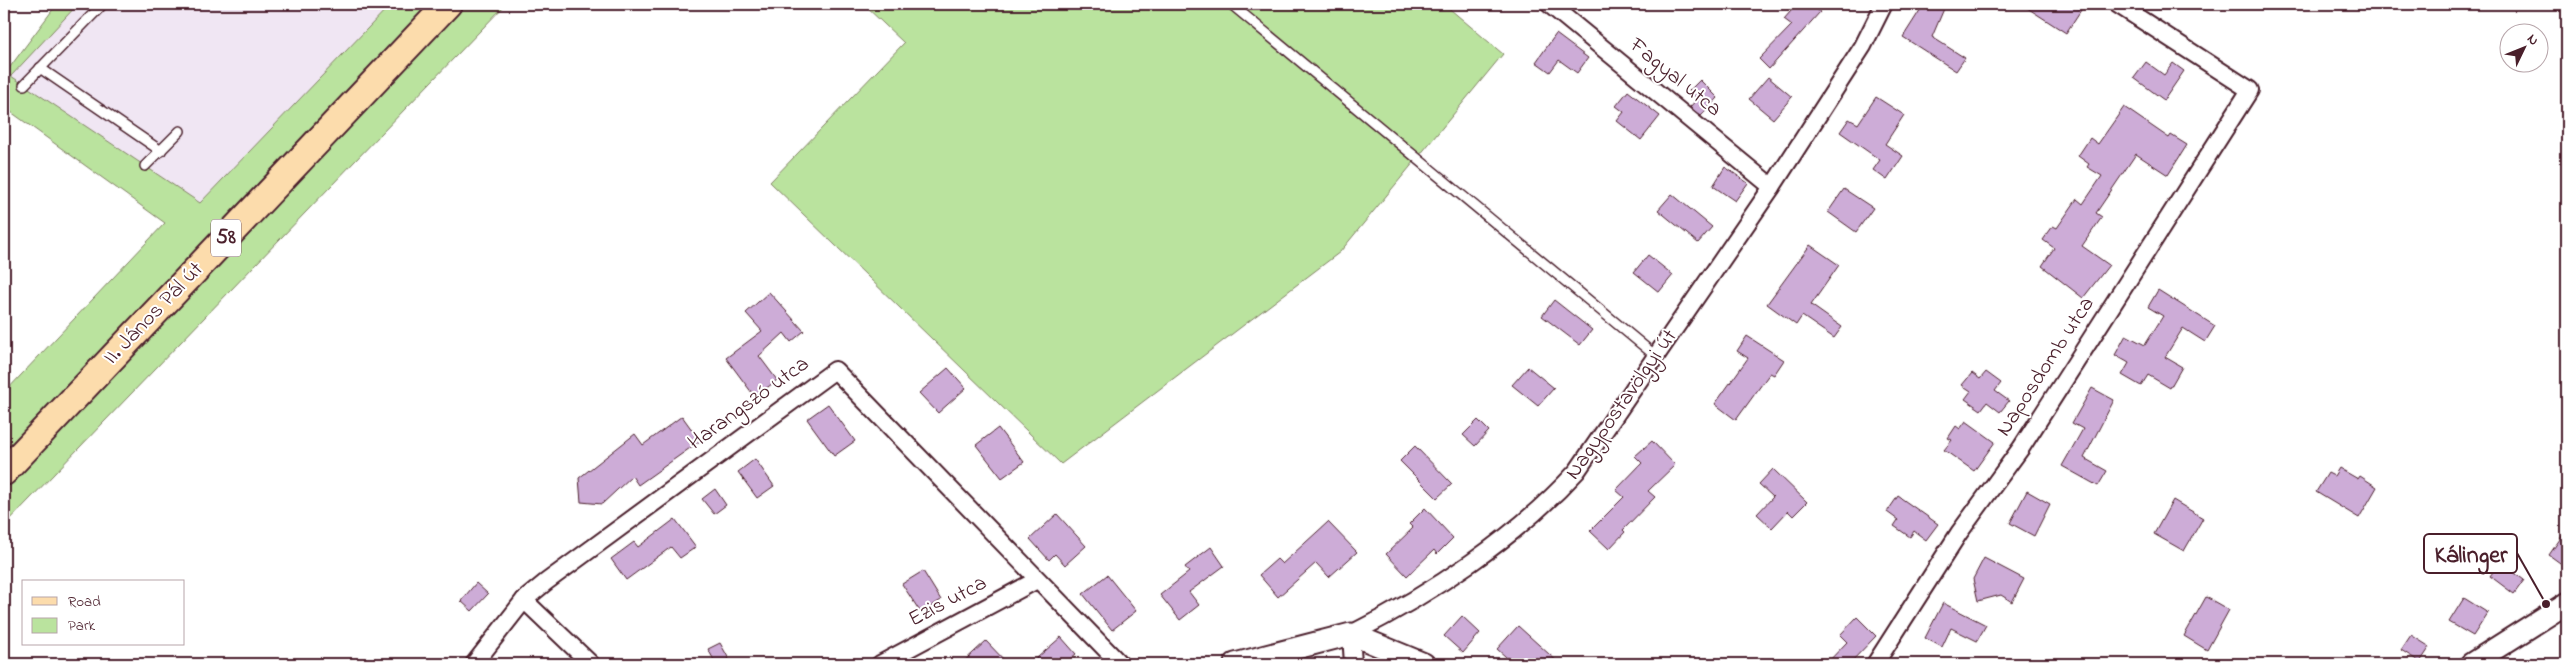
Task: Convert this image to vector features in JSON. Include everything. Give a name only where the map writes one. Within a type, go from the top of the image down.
[{"type":"main road","name":"II. János Pál út","points":[[4,472],[448,4]]},
{"type":"street","name":"Fagyal utca","points":[[1549,4],[1772,187]]},
{"type":"street","name":"Nagypostavölgyi út","points":[[1236,664],[1351,634],[1396,612],[1522,524],[1560,490],[1592,452],[1772,187],[1863,46],[1884,4]]},
{"type":"street","name":"Naposdomb utca","points":[[1875,664],[1959,533],[2021,448],[2250,90],[2117,4]]},
{"type":"street","name":"Harangszó utca","points":[[474,664],[524,600],[645,508],[835,370],[1120,664]]},
{"type":"street","name":"Ezis utca","points":[[880,664],[1037,580]]},
{"type":"street","points":[[524,600],[591,664]]},
{"type":"street","points":[[2471,664],[2567,603]]},
{"type":"street","points":[[1353,664],[1351,634],[1424,664]]},
{"type":"lane","points":[[24,84],[103,4]]},
{"type":"lane","points":[[1231,4],[1656,357]]},
{"type":"lane","points":[[40,68],[161,150]]},
{"type":"lane","points":[[145,166],[180,131]]},
{"type":"shaded area","points":[[78,4],[391,4],[200,203],[10,76]]},
{"type":"green space","points":[[57,4],[78,4],[11,76],[200,203],[391,4],[506,4],[4,526],[4,393],[165,223],[4,107],[4,75]]},
{"type":"green space","points":[[863,4],[1444,4],[1503,54],[1340,252],[1061,464],[770,182],[904,43]]},
{"type":"building","points":[[1797,4],[1810,4],[1820,12],[1769,69],[1759,59],[1792,25],[1784,19]]},
{"type":"building","points":[[1924,4],[1946,4],[1932,37],[1965,58],[1956,71],[1903,37]]},
{"type":"building","points":[[2021,4],[2071,4],[2081,10],[2066,33]]},
{"type":"building","points":[[1556,34],[1588,58],[1577,73],[1559,60],[1550,72],[1536,62]]},
{"type":"building","points":[[2146,62],[2164,75],[2173,63],[2184,71],[2164,100],[2134,78]]},
{"type":"building","points":[[1768,77],[1792,97],[1773,119],[1749,99]]},
{"type":"building","points":[[1700,80],[1718,98],[1701,116],[1690,107],[1697,99],[1689,91]]},
{"type":"building","points":[[1628,91],[1660,116],[1641,140],[1617,121],[1624,112],[1616,106]]},
{"type":"building","points":[[1876,97],[1904,115],[1885,144],[1903,156],[1887,180],[1873,170],[1880,160],[1840,132],[1849,119],[1858,124]]},
{"type":"building","points":[[2124,107],[2169,138],[2171,135],[2187,145],[2168,175],[2136,154],[2096,213],[2102,217],[2082,246],[2109,265],[2083,298],[2042,266],[2054,248],[2043,240],[2053,226],[2057,228],[2077,199],[2083,204],[2102,176],[2087,167],[2089,164],[2078,156],[2090,138],[2098,144]]},
{"type":"building","points":[[1725,167],[1748,183],[1735,201],[1713,186]]},
{"type":"building","points":[[1844,189],[1873,208],[1856,232],[1828,212]]},
{"type":"building","points":[[1672,194],[1712,227],[1698,243],[1658,210]]},
{"type":"building","points":[[1810,245],[1839,265],[1811,305],[1842,327],[1834,338],[1802,316],[1796,325],[1767,304]]},
{"type":"building","points":[[1648,255],[1673,275],[1659,292],[1634,272]]},
{"type":"building","points":[[2158,290],[2215,326],[2205,342],[2183,328],[2165,357],[2182,367],[2170,388],[2148,375],[2141,386],[2122,375],[2129,363],[2115,355],[2126,335],[2145,345],[2163,316],[2148,307]]},
{"type":"building","points":[[769,292],[804,331],[791,342],[784,333],[759,356],[777,380],[755,397],[726,358],[762,331],[746,313]]},
{"type":"building","points":[[1554,300],[1592,330],[1580,345],[1542,316]]},
{"type":"building","points":[[1747,336],[1784,360],[1774,375],[1770,373],[1736,420],[1715,404],[1748,358],[1737,351]]},
{"type":"building","points":[[1528,367],[1554,388],[1538,406],[1512,385]]},
{"type":"building","points":[[948,368],[966,388],[938,413],[919,393]]},
{"type":"building","points":[[1986,372],[2001,383],[1995,391],[2009,401],[2000,412],[1987,402],[1981,410],[1965,399],[1971,391],[1962,385],[1972,373],[1980,379]]},
{"type":"building","points":[[2092,388],[2114,400],[2084,458],[2107,471],[2098,486],[2062,466],[2083,429],[2072,423]]},
{"type":"building","points":[[828,404],[855,441],[834,456],[807,419]]},
{"type":"building","points":[[682,416],[700,441],[638,485],[632,476],[602,504],[581,502],[579,478],[635,434],[643,445]]},
{"type":"building","points":[[1478,420],[1489,431],[1475,446],[1463,435]]},
{"type":"building","points":[[1966,421],[1995,442],[1974,471],[1944,450],[1952,440],[1948,438],[1956,426],[1960,429]]},
{"type":"building","points":[[998,428],[1024,462],[1002,478],[976,445]]},
{"type":"building","points":[[1652,441],[1675,465],[1648,491],[1655,497],[1623,530],[1625,532],[1609,549],[1590,531],[1624,497],[1616,490],[1642,463],[1635,456]]},
{"type":"building","points":[[1415,446],[1452,484],[1437,498],[1400,461]]},
{"type":"building","points":[[755,459],[774,486],[757,498],[738,472]]},
{"type":"building","points":[[2339,468],[2358,479],[2360,476],[2377,487],[2359,518],[2316,492],[2328,473],[2334,476]]},
{"type":"building","points":[[1773,469],[1807,502],[1793,516],[1788,511],[1772,528],[1757,514],[1773,497],[1759,484]]},
{"type":"building","points":[[715,489],[726,505],[714,514],[702,499]]},
{"type":"building","points":[[2027,491],[2050,504],[2034,536],[2010,523]]},
{"type":"building","points":[[1898,496],[1938,524],[1926,540],[1914,531],[1910,537],[1894,526],[1898,520],[1887,512]]},
{"type":"building","points":[[2173,500],[2203,518],[2184,551],[2154,534]]},
{"type":"building","points":[[1425,508],[1453,538],[1437,554],[1434,550],[1407,576],[1386,554],[1413,528],[1409,524]]},
{"type":"building","points":[[1057,514],[1086,546],[1065,565],[1055,554],[1049,560],[1030,539]]},
{"type":"building","points":[[675,519],[696,547],[680,558],[671,547],[626,580],[611,559],[634,542],[638,547]]},
{"type":"building","points":[[1328,522],[1357,552],[1329,577],[1316,563],[1278,597],[1259,575],[1277,559],[1282,564]]},
{"type":"building","points":[[2567,529],[2567,568],[2549,555]]},
{"type":"building","points":[[1211,547],[1224,566],[1189,592],[1199,605],[1180,620],[1160,595],[1189,572],[1185,567]]},
{"type":"building","points":[[1984,558],[2024,579],[2012,602],[2001,595],[1978,601],[1973,579]]},
{"type":"building","points":[[2500,562],[2524,580],[2514,594],[2490,576]]},
{"type":"building","points":[[923,571],[941,600],[921,613],[902,584]]},
{"type":"building","points":[[1107,575],[1136,611],[1112,630],[1083,594]]},
{"type":"building","points":[[476,583],[488,594],[472,611],[461,601]]},
{"type":"building","points":[[2206,597],[2229,610],[2207,650],[2184,636]]},
{"type":"building","points":[[2464,598],[2488,613],[2473,636],[2449,622]]},
{"type":"building","points":[[1943,603],[1986,625],[1977,641],[1951,628],[1942,647],[1925,638]]},
{"type":"building","points":[[1462,616],[1480,633],[1463,653],[1444,636]]},
{"type":"building","points":[[1857,617],[1876,636],[1849,664],[1826,664],[1847,642],[1840,635]]},
{"type":"building","points":[[1518,626],[1560,664],[1514,664],[1497,649]]},
{"type":"building","points":[[2411,635],[2430,647],[2420,662],[2401,650]]},
{"type":"building","points":[[1061,637],[1076,654],[1064,664],[1030,664]]},
{"type":"building","points":[[986,641],[1008,664],[961,664]]},
{"type":"building","points":[[720,643],[729,659],[716,664],[708,649]]},
{"type":"place","name":"Kálinger","points":[[2546,604]]}]
